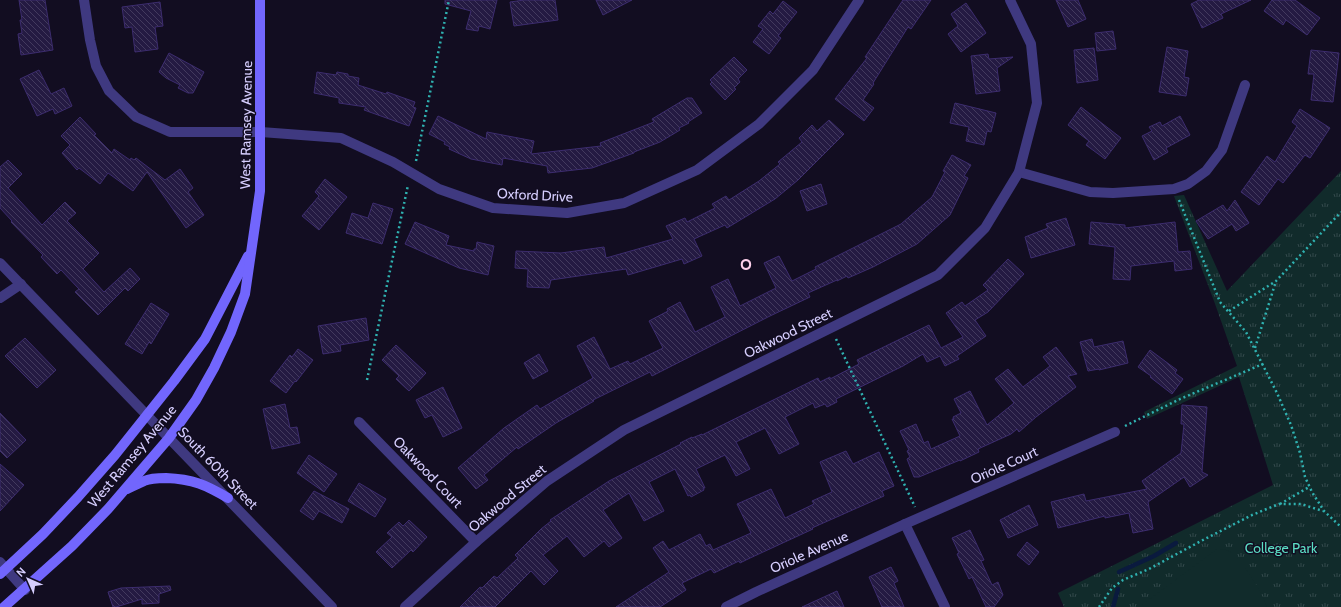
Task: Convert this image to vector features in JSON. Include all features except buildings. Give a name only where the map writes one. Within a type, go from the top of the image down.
[{"type":"street","name":"Oxford Drive","points":[[84,0],[90,40],[96,66],[109,91],[136,117],[170,132],[261,132],[341,138],[393,162],[439,189],[493,208],[567,213],[624,203],[697,170],[759,124],[813,70],[859,0]]},
{"type":"street","name":"West Ramsey Avenue","points":[[4,607],[25,590],[72,546],[124,491],[169,438],[196,400],[214,368],[231,332],[245,294],[260,191],[260,0]]},
{"type":"street","name":"Oakwood Street","points":[[405,607],[476,542],[547,481],[624,430],[938,275],[986,228],[1019,172],[1037,103],[1031,44],[1010,0]]},
{"type":"street","points":[[1019,172],[1090,192],[1113,193],[1174,189],[1188,184],[1206,170],[1222,150],[1245,85]]},
{"type":"street","name":"West Ramsey Avenue","points":[[2,568],[78,498],[115,455],[174,381],[205,339],[252,249]]},
{"type":"street","name":"South 60th Street","points":[[0,263],[332,607]]},
{"type":"street","points":[[0,298],[21,284]]},
{"type":"street","name":"Oakwood Court","points":[[359,422],[476,542]]},
{"type":"street","name":"Oriole Court","points":[[905,524],[1115,432]]},
{"type":"street","points":[[124,491],[145,480],[175,478],[186,479],[208,487],[228,498]]},
{"type":"street","points":[[905,524],[945,607]]},
{"type":"street","name":"Oriole Avenue","points":[[726,607],[905,524]]},
{"type":"street","points":[[2,568],[25,590]]},
{"type":"path","points":[[415,165],[449,0]]},
{"type":"path","points":[[367,380],[408,185]]},
{"type":"path","points":[[1174,189],[1188,220],[1220,302],[1246,332],[1263,364],[1291,425],[1309,487],[1324,511],[1341,527]]},
{"type":"path","points":[[1229,311],[1276,281],[1341,212]]},
{"type":"path","points":[[1255,348],[1276,281]]},
{"type":"path","points":[[836,339],[916,509]]},
{"type":"path","points":[[1115,432],[1180,399],[1263,364]]},
{"type":"path","points":[[1099,607],[1112,588],[1123,580],[1149,569],[1252,515],[1279,504],[1309,487]]},
{"type":"path","points":[[1279,504],[1301,504],[1324,511]]},
{"type":"green space","name":"College Park","points":[[1341,171],[1341,607],[1064,607],[1058,593],[1273,485],[1239,377],[1147,419],[1144,412],[1237,366],[1174,196],[1184,195],[1227,291]]},
{"type":"green space","points":[[1217,549],[1223,549],[1231,553],[1244,566],[1256,584],[1267,607],[1139,607]]},
{"type":"waterway","points":[[1119,572],[1154,556],[1176,543]]},
{"type":"waterway","points":[[1113,607],[1118,589]]},
{"type":"district","name":"O","points":[[746,265]]}]
